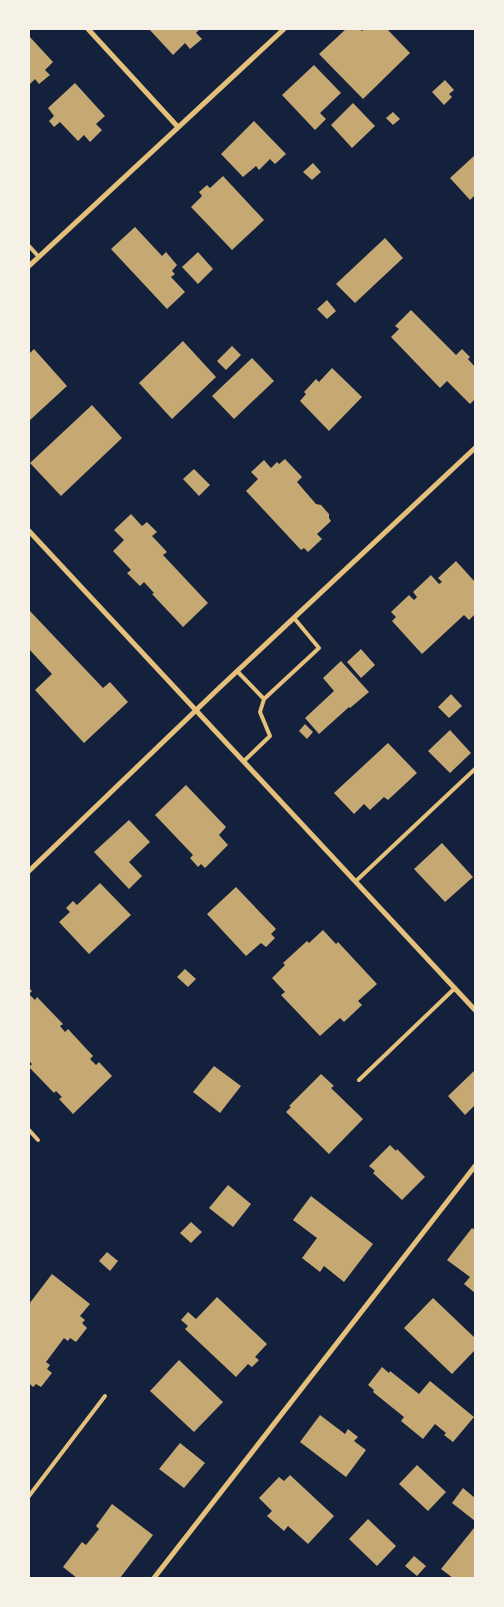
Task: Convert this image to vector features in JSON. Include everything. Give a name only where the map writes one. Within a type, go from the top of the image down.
[{"type":"street","points":[[88,29],[178,127]]},
{"type":"street","points":[[29,266],[284,29]]},
{"type":"street","points":[[29,871],[237,671],[475,448]]},
{"type":"street","points":[[29,531],[475,1010]]},
{"type":"street","points":[[154,1578],[475,1166]]},
{"type":"lane","points":[[29,246],[39,257]]},
{"type":"lane","points":[[244,761],[270,736],[260,712],[264,699],[319,648],[294,618]]},
{"type":"lane","points":[[237,671],[264,699]]},
{"type":"lane","points":[[356,881],[475,769]]},
{"type":"lane","points":[[358,1080],[455,988]]},
{"type":"lane","points":[[29,1130],[38,1140]]},
{"type":"lane","points":[[29,1496],[105,1396]]},
{"type":"building","points":[[149,29],[200,29],[196,33],[202,39],[190,49],[185,43],[173,55]]},
{"type":"building","points":[[346,29],[360,29],[362,31],[365,29],[387,29],[410,53],[363,99],[319,54]]},
{"type":"building","points":[[29,36],[53,62],[45,70],[50,75],[39,84],[35,79],[29,85]]},
{"type":"building","points":[[314,65],[341,93],[320,113],[326,119],[315,130],[282,95]]},
{"type":"building","points":[[445,80],[454,90],[449,94],[452,97],[444,105],[432,92]]},
{"type":"building","points":[[75,83],[105,116],[96,124],[102,130],[90,142],[84,135],[78,141],[60,122],[54,127],[49,121],[54,116],[48,108]]},
{"type":"building","points":[[353,103],[375,126],[352,148],[331,125]]},
{"type":"building","points":[[393,112],[400,119],[393,125],[386,118]]},
{"type":"building","points":[[254,121],[286,154],[275,164],[270,159],[259,170],[256,166],[243,177],[221,154]]},
{"type":"building","points":[[475,155],[475,195],[470,200],[450,178]]},
{"type":"building","points":[[313,163],[321,172],[312,180],[303,172]]},
{"type":"building","points":[[223,176],[264,220],[232,250],[191,207],[202,196],[199,192],[207,185],[210,188]]},
{"type":"building","points":[[135,227],[162,256],[166,252],[177,265],[172,271],[175,274],[171,277],[185,292],[167,309],[111,249]]},
{"type":"building","points":[[385,238],[403,258],[355,303],[336,284]]},
{"type":"building","points":[[198,252],[213,269],[198,284],[182,267]]},
{"type":"building","points":[[327,300],[336,311],[327,319],[317,309]]},
{"type":"building","points":[[411,310],[456,355],[462,349],[470,357],[468,359],[475,367],[475,399],[470,404],[447,381],[440,388],[391,337],[399,329],[395,326]]},
{"type":"building","points":[[183,341],[216,377],[172,419],[139,383]]},
{"type":"building","points":[[232,346],[241,355],[226,370],[217,361]]},
{"type":"building","points":[[34,349],[67,386],[29,421],[29,354]]},
{"type":"building","points":[[252,358],[274,381],[234,419],[212,396]]},
{"type":"building","points":[[332,368],[362,397],[329,431],[300,401],[306,394],[304,392],[316,379],[319,382]]},
{"type":"building","points":[[92,405],[122,438],[61,496],[30,463]]},
{"type":"building","points":[[285,459],[302,477],[297,482],[316,504],[321,505],[329,514],[331,521],[317,534],[322,539],[308,552],[304,548],[301,550],[246,491],[258,479],[251,472],[264,460],[271,468],[277,462],[279,464]]},
{"type":"building","points":[[194,469],[210,485],[199,496],[183,479]]},
{"type":"building","points":[[131,514],[142,526],[147,522],[157,532],[152,536],[167,552],[163,555],[208,603],[183,627],[152,594],[154,593],[144,582],[140,586],[127,573],[131,570],[113,551],[124,540],[114,530]]},
{"type":"building","points":[[456,561],[475,582],[475,614],[469,620],[464,615],[422,654],[392,621],[396,617],[391,612],[409,595],[414,600],[417,597],[413,592],[431,575],[439,584],[442,582],[438,578]]},
{"type":"building","points":[[29,610],[103,688],[110,682],[128,702],[84,743],[35,690],[52,674],[29,649]]},
{"type":"building","points":[[361,649],[375,665],[361,678],[347,662]]},
{"type":"building","points":[[341,661],[369,692],[319,734],[305,718],[334,691],[323,678]]},
{"type":"building","points":[[451,694],[462,706],[449,718],[438,707]]},
{"type":"building","points":[[305,724],[313,732],[307,739],[299,731]]},
{"type":"building","points":[[450,730],[471,753],[450,773],[428,751]]},
{"type":"building","points":[[388,743],[417,773],[388,800],[384,797],[370,810],[364,804],[354,814],[334,793]]},
{"type":"building","points":[[186,785],[226,827],[219,835],[228,845],[205,868],[201,864],[198,867],[190,858],[193,855],[155,815]]},
{"type":"building","points":[[129,820],[150,842],[129,862],[142,876],[129,889],[94,852]]},
{"type":"building","points":[[442,843],[473,877],[445,902],[414,869]]},
{"type":"building","points":[[100,883],[131,915],[89,954],[59,922],[70,912],[66,908],[73,901],[77,905]]},
{"type":"building","points":[[236,887],[276,929],[271,934],[275,938],[266,947],[261,943],[246,956],[207,914]]},
{"type":"building","points":[[323,930],[336,944],[338,942],[377,984],[358,1001],[362,1005],[344,1022],[340,1018],[320,1036],[281,995],[285,992],[272,978],[285,965],[283,963],[307,941],[309,943]]},
{"type":"building","points":[[185,969],[196,979],[188,987],[177,977]]},
{"type":"building","points":[[29,994],[35,1000],[37,997],[63,1024],[60,1026],[65,1032],[68,1029],[93,1056],[90,1059],[96,1065],[99,1062],[112,1076],[73,1114],[59,1099],[62,1097],[56,1091],[54,1093],[29,1067],[32,1064],[29,1061]]},
{"type":"building","points":[[214,1066],[241,1086],[220,1113],[193,1092]]},
{"type":"building","points":[[474,1071],[475,1105],[465,1115],[448,1096]]},
{"type":"building","points":[[321,1074],[334,1086],[331,1088],[363,1119],[329,1154],[286,1112],[291,1107],[289,1106]]},
{"type":"building","points":[[390,1145],[396,1151],[397,1149],[425,1177],[402,1200],[373,1173],[375,1171],[369,1166]]},
{"type":"building","points":[[228,1185],[251,1204],[233,1227],[209,1208]]},
{"type":"building","points":[[311,1196],[373,1244],[344,1282],[324,1266],[320,1272],[302,1258],[317,1238],[293,1220]]},
{"type":"building","points":[[191,1222],[202,1232],[191,1243],[180,1233]]},
{"type":"building","points":[[472,1228],[475,1230],[475,1293],[464,1284],[470,1277],[447,1260]]},
{"type":"building","points":[[107,1252],[118,1261],[110,1271],[99,1261]]},
{"type":"building","points":[[52,1274],[90,1304],[80,1316],[85,1320],[82,1323],[87,1328],[76,1342],[70,1338],[68,1341],[64,1338],[46,1362],[50,1365],[47,1369],[52,1373],[41,1387],[36,1384],[33,1387],[29,1383],[29,1304]]},
{"type":"building","points":[[217,1297],[267,1344],[255,1357],[259,1360],[252,1367],[248,1364],[236,1377],[185,1329],[188,1326],[181,1320],[188,1312],[196,1319]]},
{"type":"building","points":[[433,1298],[475,1338],[475,1350],[452,1374],[404,1328]]},
{"type":"building","points":[[179,1360],[223,1402],[194,1432],[150,1391]]},
{"type":"building","points":[[382,1367],[419,1394],[430,1381],[474,1417],[453,1442],[435,1424],[423,1439],[401,1421],[404,1417],[373,1392],[374,1390],[368,1385]]},
{"type":"building","points":[[320,1415],[345,1434],[348,1429],[358,1437],[354,1441],[366,1450],[346,1477],[300,1442]]},
{"type":"building","points":[[180,1443],[205,1463],[184,1488],[159,1469]]},
{"type":"building","points":[[417,1465],[446,1492],[428,1511],[399,1484]]},
{"type":"building","points":[[290,1475],[334,1516],[308,1544],[288,1526],[284,1531],[267,1516],[272,1511],[259,1498],[279,1477],[284,1481]]},
{"type":"building","points":[[463,1488],[475,1498],[475,1521],[452,1503]]},
{"type":"building","points":[[112,1504],[153,1535],[120,1578],[77,1578],[63,1567],[82,1542],[86,1545],[99,1529],[96,1526]]},
{"type":"building","points":[[368,1519],[396,1546],[377,1566],[349,1539]]},
{"type":"building","points":[[474,1528],[475,1578],[453,1578],[441,1569]]},
{"type":"building","points":[[414,1556],[426,1566],[417,1576],[405,1566]]}]
